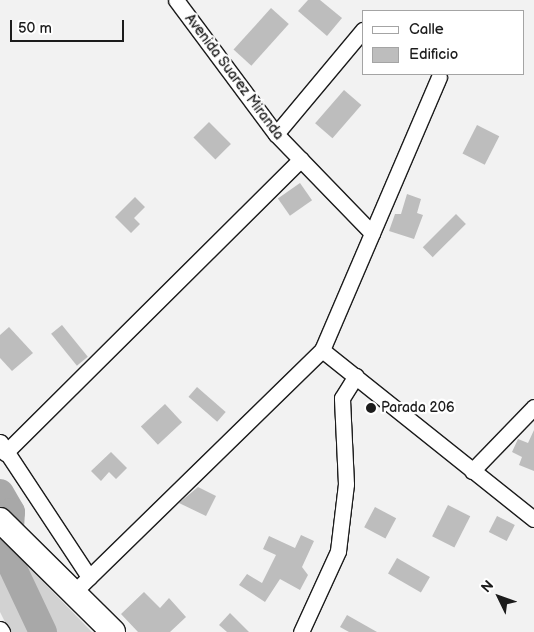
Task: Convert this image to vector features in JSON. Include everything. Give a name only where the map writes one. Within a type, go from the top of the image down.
[{"type":"main road","points":[[0,520],[28,548],[81,585],[113,632]]},
{"type":"street","name":"Avenida Suarez Miranda","points":[[176,0],[276,134],[372,233]]},
{"type":"street","points":[[276,134],[362,31]]},
{"type":"street","points":[[301,159],[3,448],[81,585],[322,350],[439,77]]},
{"type":"street","points":[[322,350],[534,520]]},
{"type":"street","points":[[301,632],[338,551],[346,484],[342,398],[356,376]]},
{"type":"street","points":[[472,471],[534,406]]},
{"type":"shaded area","points":[[0,555],[37,632],[10,632],[0,612]]},
{"type":"shaded area","points":[[19,557],[92,632],[57,632]]},
{"type":"building","points":[[308,0],[320,0],[342,18],[327,36],[298,11]]},
{"type":"building","points":[[271,8],[289,24],[251,66],[234,50]]},
{"type":"building","points":[[344,90],[361,105],[332,138],[315,123]]},
{"type":"building","points":[[209,122],[231,144],[215,159],[193,138]]},
{"type":"building","points":[[477,125],[499,136],[485,165],[462,154]]},
{"type":"building","points":[[300,183],[312,200],[290,216],[278,198]]},
{"type":"building","points":[[407,194],[421,199],[417,213],[423,215],[414,239],[389,231],[395,214],[401,214]]},
{"type":"building","points":[[135,197],[145,207],[134,218],[140,224],[131,233],[115,217]]},
{"type":"building","points":[[456,214],[466,224],[433,257],[423,247]]},
{"type":"building","points":[[62,325],[88,357],[77,366],[51,334]]},
{"type":"building","points":[[9,327],[33,353],[12,371],[0,358],[0,335]]},
{"type":"building","points":[[197,387],[226,412],[217,422],[188,397]]},
{"type":"building","points":[[165,404],[182,422],[158,445],[141,427]]},
{"type":"building","points":[[534,430],[534,471],[519,465],[522,457],[512,452],[518,439],[528,443]]},
{"type":"building","points":[[111,452],[127,468],[116,479],[109,472],[101,481],[91,471]]},
{"type":"building","points":[[198,487],[216,496],[206,516],[179,503]]},
{"type":"building","points":[[448,505],[470,516],[454,548],[432,536]]},
{"type":"building","points":[[375,507],[396,518],[385,539],[364,527]]},
{"type":"building","points":[[497,516],[515,525],[507,541],[489,532]]},
{"type":"building","points":[[301,535],[314,541],[302,567],[308,575],[300,590],[280,579],[265,602],[239,585],[247,574],[262,583],[276,555],[263,549],[269,536],[295,548]]},
{"type":"building","points":[[397,558],[430,577],[421,593],[388,574]]},
{"type":"building","points":[[144,592],[160,608],[169,598],[186,617],[170,632],[138,632],[121,614]]},
{"type":"building","points":[[230,613],[249,632],[227,632],[219,625]]},
{"type":"building","points":[[347,615],[377,632],[349,632],[340,627]]},
{"type":"waterway","points":[[0,493],[11,512],[8,558],[43,632]]},
{"type":"place","name":"Parada 206","points":[[371,408]]}]
